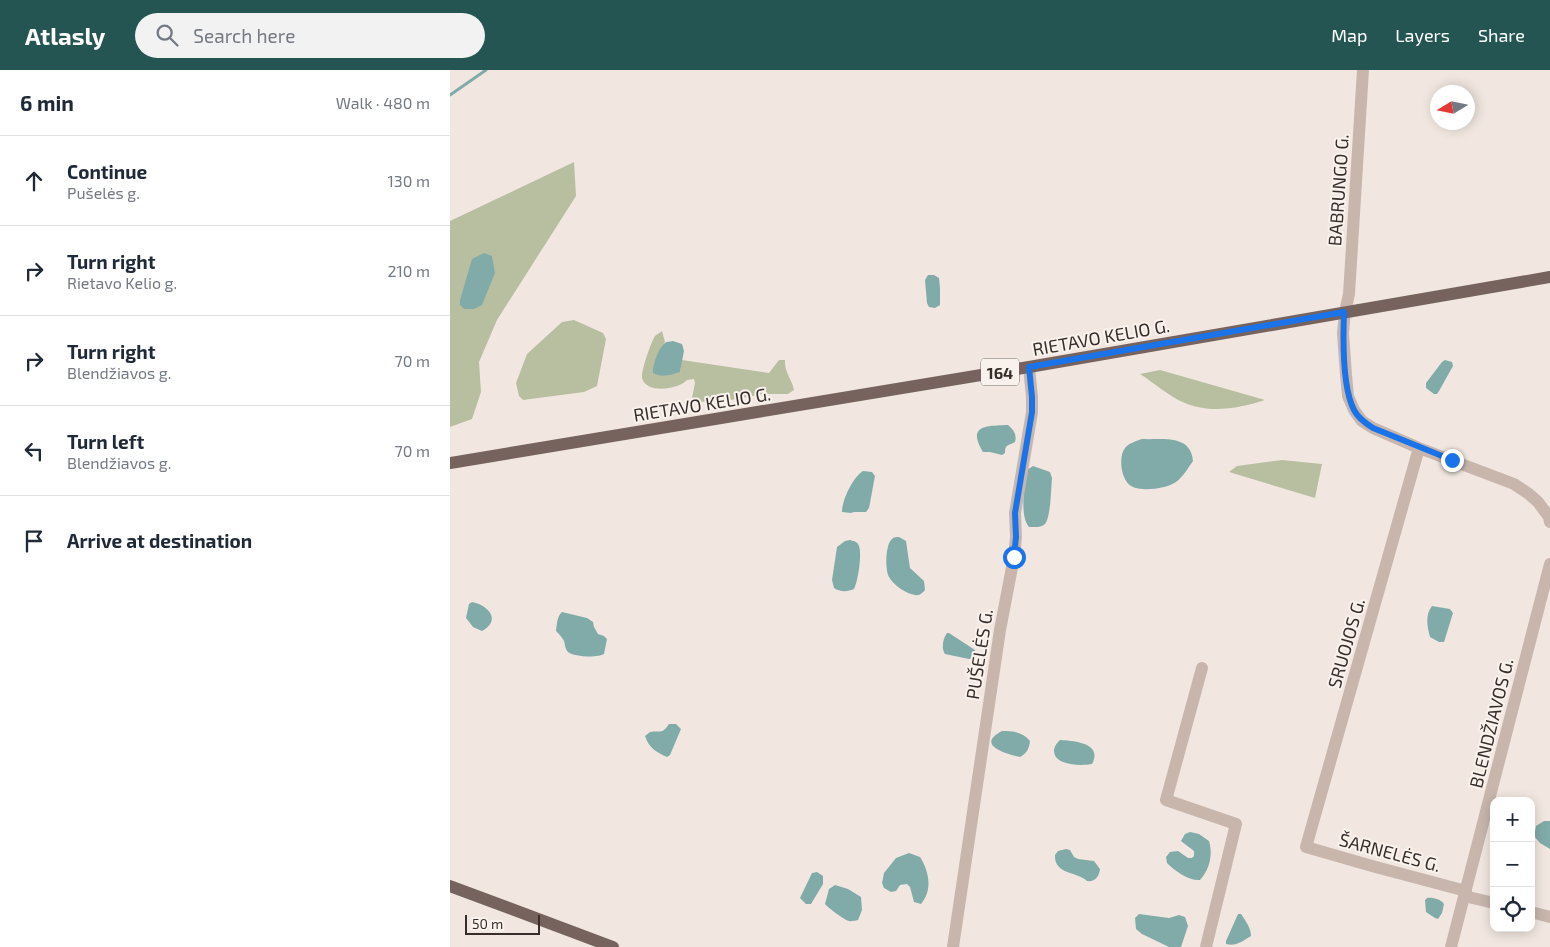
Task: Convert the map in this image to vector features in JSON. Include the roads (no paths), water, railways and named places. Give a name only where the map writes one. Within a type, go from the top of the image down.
[{"type":"main road","name":"RIETAVO KELIO G.","points":[[450,463],[1029,367],[1550,277]]},
{"type":"main road","points":[[450,886],[592,943],[613,947]]},
{"type":"street","name":"BABRUNGO G.","points":[[1344,312],[1350,294],[1363,70]]},
{"type":"street","points":[[1344,312],[1343,333],[1348,396],[1354,410],[1362,421],[1373,428],[1419,448],[1514,484],[1538,502],[1549,517],[1550,522]]},
{"type":"street","name":"PUŠELĖS G.","points":[[953,947],[999,639],[1014,557],[1016,537],[1015,513],[1032,412],[1029,367]]},
{"type":"street","name":"SRUOJOS G.","points":[[1306,847],[1419,448]]},
{"type":"street","name":"BLENDŽIAVOS G.","points":[[1451,947],[1550,564]]},
{"type":"street","points":[[1202,668],[1166,800],[1236,824],[1206,947]]},
{"type":"street","name":"ŠARNELĖS G.","points":[[1306,847],[1490,902]]},
{"type":"street","points":[[1535,913],[1550,917]]},
{"type":"water","points":[[484,253],[492,256],[495,273],[482,305],[474,309],[464,309],[460,305],[460,300],[472,259]]},
{"type":"water","points":[[928,275],[934,275],[939,278],[940,305],[935,308],[929,307],[927,303],[925,280]]},
{"type":"water","points":[[673,341],[682,344],[684,351],[680,372],[663,376],[656,375],[653,373],[653,370],[660,348],[666,342]]},
{"type":"water","points":[[1445,360],[1452,362],[1453,366],[1437,394],[1434,394],[1426,388],[1426,383]]},
{"type":"water","points":[[1008,425],[1016,439],[1015,442],[1006,447],[1005,453],[1002,455],[983,452],[978,443],[978,431],[987,427]]},
{"type":"water","points":[[1142,439],[1166,439],[1181,442],[1191,452],[1193,461],[1181,478],[1172,484],[1160,488],[1135,488],[1125,479],[1121,462],[1125,448],[1133,442]]},
{"type":"water","points":[[1033,466],[1050,472],[1052,478],[1050,509],[1047,520],[1045,524],[1038,527],[1029,527],[1023,508],[1027,470]]},
{"type":"water","points":[[863,471],[872,472],[875,476],[869,508],[866,512],[842,512],[849,489]]},
{"type":"water","points":[[899,537],[906,541],[910,568],[924,581],[925,590],[920,595],[908,593],[900,589],[888,574],[886,558],[888,546],[893,538]]},
{"type":"water","points":[[850,540],[856,542],[859,547],[860,559],[856,585],[854,589],[841,591],[834,588],[832,580],[837,547]]},
{"type":"water","points":[[472,602],[483,606],[492,618],[488,627],[482,631],[473,627],[466,618],[469,604]]},
{"type":"water","points":[[1432,606],[1450,609],[1453,613],[1444,642],[1439,642],[1430,637],[1427,625]]},
{"type":"water","points":[[562,612],[587,618],[593,622],[598,634],[607,639],[604,654],[586,656],[568,652],[563,640],[556,631],[558,618]]},
{"type":"water","points":[[947,633],[975,650],[974,658],[969,659],[945,654],[943,644]]},
{"type":"water","points":[[669,724],[676,724],[681,729],[670,755],[667,757],[653,749],[645,736],[650,732],[663,731]]},
{"type":"water","points":[[1002,731],[1010,731],[1027,738],[1030,741],[1026,752],[1020,757],[1007,754],[992,745],[991,741],[994,736]]},
{"type":"water","points":[[1060,740],[1080,742],[1091,747],[1094,752],[1092,764],[1075,765],[1058,759],[1054,750]]},
{"type":"water","points":[[1544,821],[1550,821],[1550,849],[1535,837],[1536,826]]},
{"type":"water","points":[[1190,832],[1199,834],[1209,841],[1211,856],[1200,880],[1182,875],[1167,863],[1166,857],[1170,852],[1178,851],[1188,858],[1194,856],[1194,851],[1181,841],[1185,834]]},
{"type":"water","points":[[1070,850],[1074,857],[1078,859],[1094,861],[1100,869],[1096,878],[1092,881],[1087,881],[1058,866],[1055,855],[1058,851]]},
{"type":"water","points":[[909,853],[920,857],[926,868],[928,887],[925,899],[921,904],[914,902],[910,887],[907,884],[900,885],[896,891],[891,892],[884,888],[882,883],[884,873],[896,858]]},
{"type":"water","points":[[817,872],[823,876],[823,884],[811,904],[806,904],[800,898],[812,873]]},
{"type":"water","points":[[835,885],[848,889],[861,897],[862,910],[858,920],[847,920],[825,904],[829,889]]},
{"type":"water","points":[[1427,898],[1436,899],[1444,904],[1438,919],[1426,912],[1425,900]]},
{"type":"water","points":[[1139,914],[1169,918],[1179,915],[1185,917],[1188,926],[1181,947],[1169,947],[1142,934],[1136,929],[1135,918]]},
{"type":"water","points":[[1238,914],[1241,914],[1246,921],[1251,936],[1236,944],[1226,944],[1226,941]]},
{"type":"waterway","points":[[450,95],[486,70]]}]
